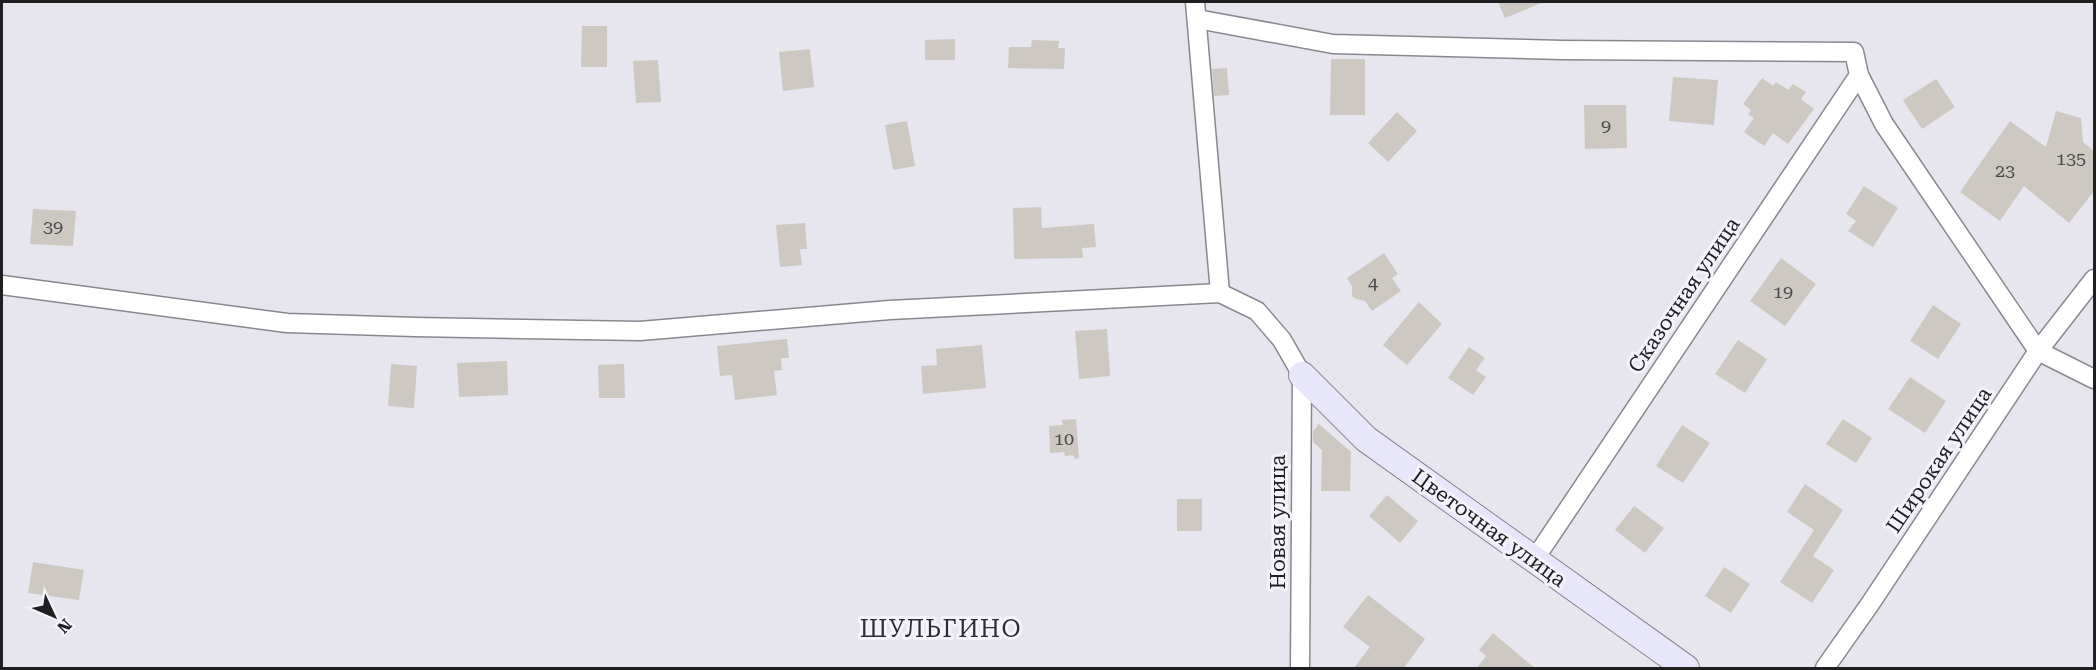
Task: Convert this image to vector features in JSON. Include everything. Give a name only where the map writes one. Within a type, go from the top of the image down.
[{"type":"street","points":[[1220,293],[1196,10],[1333,44],[1562,50],[1854,52],[1859,75],[1884,124],[2038,351],[2094,379]]},
{"type":"street","name":"Сказочная улица","points":[[1534,560],[1859,75]]},
{"type":"street","name":"Широкая улица","points":[[1825,669],[2038,351],[2094,279]]},
{"type":"street","points":[[2,285],[287,323],[640,331],[890,310],[1220,293],[1257,311],[1282,340],[1302,375]]},
{"type":"street","name":"Цветочная улица","points":[[1302,375],[1366,439],[1686,669]]},
{"type":"street","name":"Новая улица","points":[[1300,669],[1302,375]]},
{"type":"building","points":[[1498,2],[1544,2],[1505,18]]},
{"type":"building","points":[[582,26],[607,26],[607,67],[581,67]]},
{"type":"building","points":[[955,39],[955,60],[925,60],[925,40]]},
{"type":"building","points":[[1032,40],[1059,41],[1058,48],[1065,48],[1064,69],[1008,68],[1009,47],[1031,47]]},
{"type":"building","points":[[810,49],[814,87],[783,91],[779,52]]},
{"type":"building","points":[[1331,59],[1365,59],[1365,115],[1330,115]]},
{"type":"building","points":[[658,60],[661,102],[636,103],[633,61]]},
{"type":"building","points":[[1227,68],[1229,95],[1214,96],[1212,69]]},
{"type":"building","points":[[1673,77],[1718,80],[1714,125],[1669,121]]},
{"type":"building","points":[[1762,78],[1773,86],[1776,82],[1788,90],[1793,84],[1806,92],[1801,99],[1814,109],[1788,144],[1773,133],[1764,146],[1744,132],[1754,118],[1748,114],[1751,110],[1743,104]]},
{"type":"building","points":[[1936,79],[1955,107],[1922,129],[1903,100]]},
{"type":"building","points":[[1584,105],[1626,105],[1627,148],[1585,149]]},
{"type":"building","points":[[2056,111],[2081,118],[2083,142],[2094,151],[2094,191],[2069,223],[2024,186],[2000,221],[1960,192],[2010,121],[2046,147]]},
{"type":"building","points":[[1397,112],[1417,131],[1388,162],[1368,143]]},
{"type":"building","points":[[907,121],[915,166],[893,170],[885,125]]},
{"type":"building","points":[[1864,186],[1898,208],[1873,247],[1848,231],[1856,221],[1846,214]]},
{"type":"building","points":[[1041,207],[1042,228],[1094,224],[1096,247],[1082,248],[1083,258],[1014,259],[1013,208]]},
{"type":"building","points":[[33,209],[76,211],[73,246],[30,244]]},
{"type":"building","points":[[805,223],[807,249],[800,249],[802,265],[780,267],[776,225]]},
{"type":"building","points":[[1384,253],[1398,274],[1392,278],[1401,291],[1372,311],[1365,301],[1352,296],[1352,286],[1347,278]]},
{"type":"building","points":[[1781,258],[1816,284],[1785,326],[1750,301]]},
{"type":"building","points":[[1419,302],[1442,324],[1407,365],[1383,345]]},
{"type":"building","points":[[1933,305],[1961,324],[1938,359],[1910,341]]},
{"type":"building","points":[[1107,329],[1110,376],[1079,379],[1075,331]]},
{"type":"building","points":[[787,339],[789,358],[781,358],[782,370],[774,371],[777,395],[735,400],[732,375],[720,376],[717,346]]},
{"type":"building","points":[[1738,340],[1767,359],[1745,393],[1715,374]]},
{"type":"building","points":[[982,345],[986,388],[923,394],[921,366],[937,365],[936,349]]},
{"type":"building","points":[[1469,347],[1485,358],[1476,370],[1486,377],[1473,395],[1448,378]]},
{"type":"building","points":[[507,361],[508,395],[459,397],[457,363]]},
{"type":"building","points":[[391,364],[417,366],[414,408],[388,406]]},
{"type":"building","points":[[624,364],[625,398],[599,398],[598,365]]},
{"type":"building","points":[[1910,377],[1946,401],[1925,433],[1888,409]]},
{"type":"building","points":[[1076,419],[1079,458],[1075,459],[1073,455],[1065,456],[1064,452],[1050,453],[1049,426],[1063,425],[1061,420]]},
{"type":"building","points":[[1843,419],[1872,438],[1856,463],[1826,444]]},
{"type":"building","points":[[1319,424],[1351,452],[1350,491],[1321,491],[1322,450],[1313,442],[1313,431]]},
{"type":"building","points":[[1682,425],[1710,443],[1683,483],[1656,466]]},
{"type":"building","points":[[1805,484],[1843,510],[1813,556],[1834,570],[1812,603],[1780,582],[1814,530],[1787,512]]},
{"type":"building","points":[[1387,495],[1418,521],[1400,543],[1369,516]]},
{"type":"building","points":[[1177,499],[1202,499],[1202,531],[1177,531]]},
{"type":"building","points":[[1634,506],[1664,528],[1645,553],[1615,530]]},
{"type":"building","points":[[33,562],[84,570],[79,600],[28,593]]},
{"type":"building","points":[[1724,567],[1750,584],[1731,613],[1705,596]]},
{"type":"building","points":[[1368,595],[1425,639],[1403,669],[1353,669],[1370,647],[1343,627]]},
{"type":"building","points":[[1493,633],[1536,669],[1476,669],[1486,656],[1479,650]]},
{"type":"district","name":"ШУЛЬГИНО","points":[[941,629]]}]
